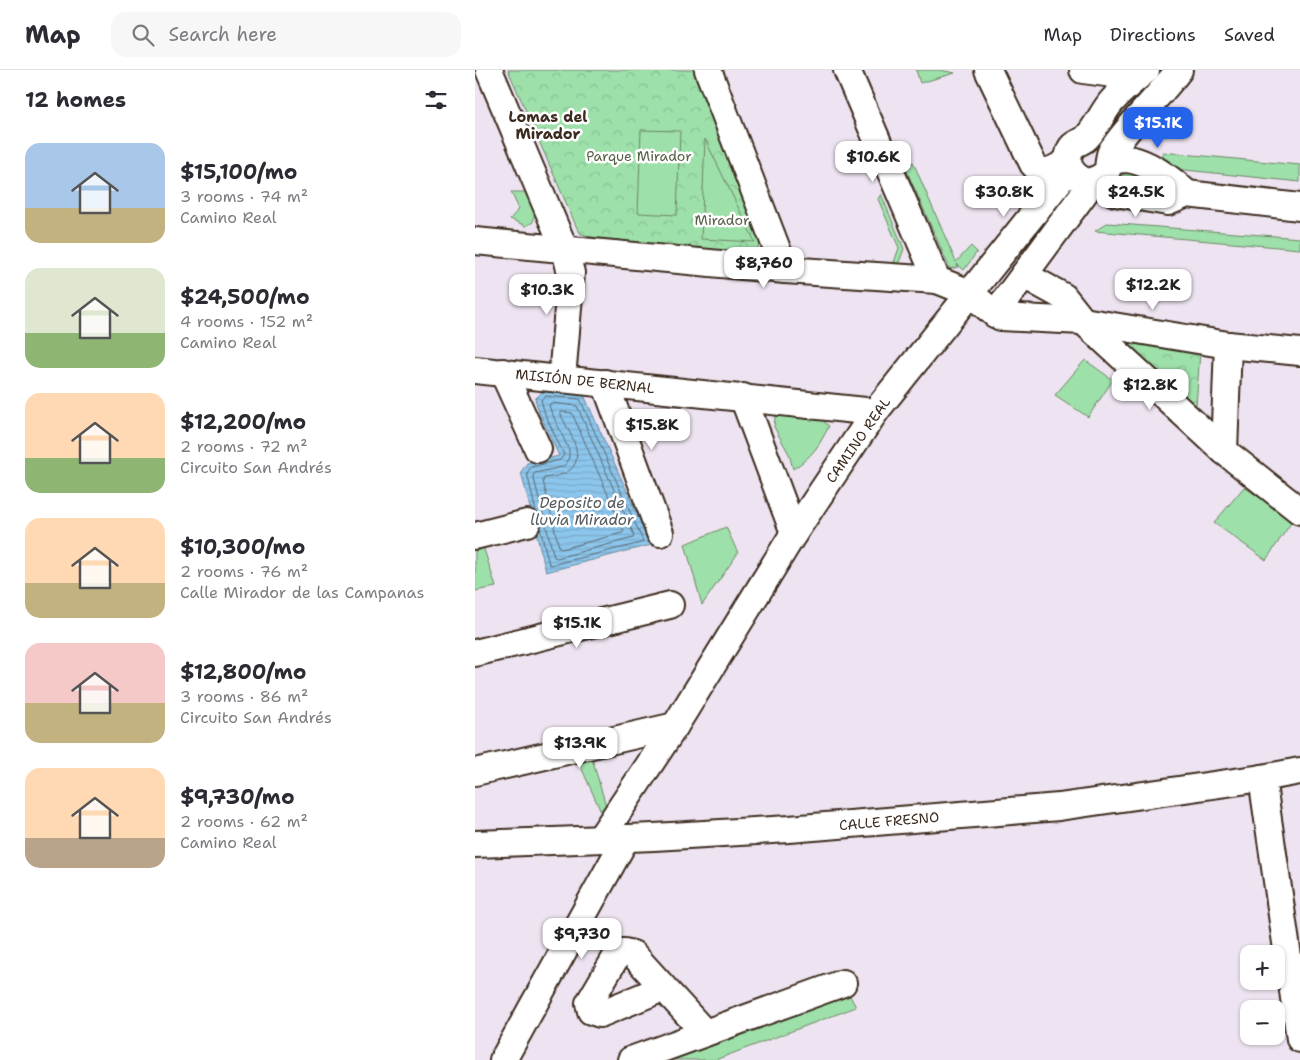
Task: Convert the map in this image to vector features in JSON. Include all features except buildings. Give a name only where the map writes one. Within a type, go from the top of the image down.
[{"type":"street","points":[[489,70],[565,250],[571,273],[563,378]]},
{"type":"street","points":[[708,70],[785,270]]},
{"type":"street","points":[[847,70],[937,280]]},
{"type":"street","points":[[988,70],[1037,169],[1044,172],[1051,171],[1093,138],[1100,141],[1106,147],[1103,168],[1108,189],[1115,193],[1168,202],[1187,194],[1300,207]]},
{"type":"street","points":[[1083,70],[1121,75],[1144,72]]},
{"type":"street","points":[[995,314],[1103,168],[1126,130],[1179,70]]},
{"type":"street","name":"CAMINO REAL","points":[[514,1057],[613,839],[675,726],[794,533],[875,412],[970,293],[1112,102],[1144,72]]},
{"type":"street","points":[[1074,154],[1074,174],[1080,178],[1087,180],[1103,168],[1125,159],[1135,160],[1171,179],[1187,194]]},
{"type":"street","points":[[475,241],[785,270],[937,280],[970,293],[995,314],[1008,318],[1083,321],[1228,345],[1300,352]]},
{"type":"street","points":[[1024,275],[1064,297],[1083,321],[1224,452],[1300,511]]},
{"type":"street","points":[[1224,452],[1228,345]]},
{"type":"street","name":"MISIÓN DE BERNAL","points":[[475,370],[875,412]]},
{"type":"street","points":[[503,372],[538,449]]},
{"type":"street","points":[[605,383],[660,533]]},
{"type":"street","points":[[743,397],[794,533]]},
{"type":"street","points":[[475,536],[527,523]]},
{"type":"street","points":[[475,653],[670,605]]},
{"type":"street","points":[[475,772],[675,726]]},
{"type":"street","name":"CALLE FRESNO","points":[[475,844],[613,839],[789,829],[1059,807],[1300,771]]},
{"type":"street","points":[[1262,778],[1300,1039]]},
{"type":"street","points":[[631,1060],[843,983]]},
{"type":"street","points":[[663,988],[705,1033]]},
{"type":"green space","name":"Parque Mirador","points":[[508,70],[695,70],[765,238],[756,250],[743,254],[591,237],[581,234]]},
{"type":"green space","points":[[916,70],[940,70],[955,73],[920,83]]},
{"type":"green space","points":[[641,130],[680,131],[677,215],[638,213]]},
{"type":"green space","name":"Mirador","points":[[705,139],[755,242],[701,239]]},
{"type":"green space","points":[[1162,152],[1300,165],[1300,182],[1166,168]]},
{"type":"green space","points":[[913,162],[956,262],[971,246],[977,252],[964,270],[957,264],[958,267],[950,269],[905,167]]},
{"type":"green space","points":[[1129,165],[1158,186],[1115,187]]},
{"type":"green space","points":[[511,192],[526,192],[535,211],[533,222],[526,226],[510,219],[519,209]]},
{"type":"green space","points":[[881,194],[904,249],[898,265],[894,262],[899,248],[878,199]]},
{"type":"green space","points":[[1107,223],[1300,238],[1300,249],[1095,231]]},
{"type":"green space","points":[[1109,341],[1200,352],[1195,420]]},
{"type":"green space","points":[[1085,360],[1113,380],[1088,417],[1055,395]]},
{"type":"green space","points":[[782,413],[818,417],[829,426],[814,450],[793,469],[789,454],[774,427],[775,417]]},
{"type":"green space","points":[[1244,487],[1293,520],[1266,560],[1214,523]]},
{"type":"green space","points":[[726,527],[738,553],[702,605],[685,544]]},
{"type":"green space","points":[[483,546],[496,587],[475,591],[475,548]]},
{"type":"green space","points":[[577,758],[592,758],[606,806],[601,812]]},
{"type":"green space","points":[[850,996],[856,1007],[715,1060],[657,1060]]},
{"type":"water","name":"Deposito de lluvia Mirador","points":[[543,391],[584,395],[651,545],[546,572],[521,472],[527,463],[559,456],[540,415],[535,399]]},
{"type":"district","name":"Lomas del Mirador","points":[[548,126]]}]
